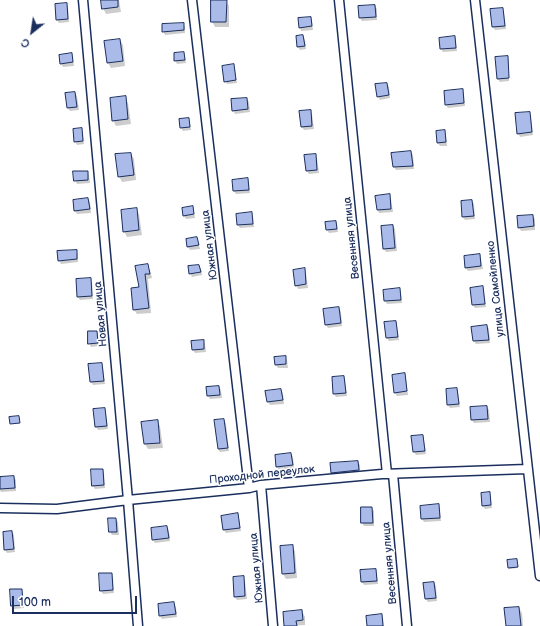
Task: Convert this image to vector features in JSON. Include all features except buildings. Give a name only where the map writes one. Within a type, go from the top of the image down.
[{"type":"street","name":"Новая улица","points":[[83,0],[138,626]]},
{"type":"street","name":"Южная улица","points":[[192,0],[249,488]]},
{"type":"street","name":"Весенняя улица","points":[[339,0],[407,626]]},
{"type":"street","name":"улица Самойленко","points":[[475,0],[540,576]]},
{"type":"street","name":"Проходной переулок","points":[[0,508],[57,509],[128,500],[249,488],[261,485],[390,474],[527,469]]},
{"type":"street","name":"Южная улица","points":[[261,485],[272,626]]}]
